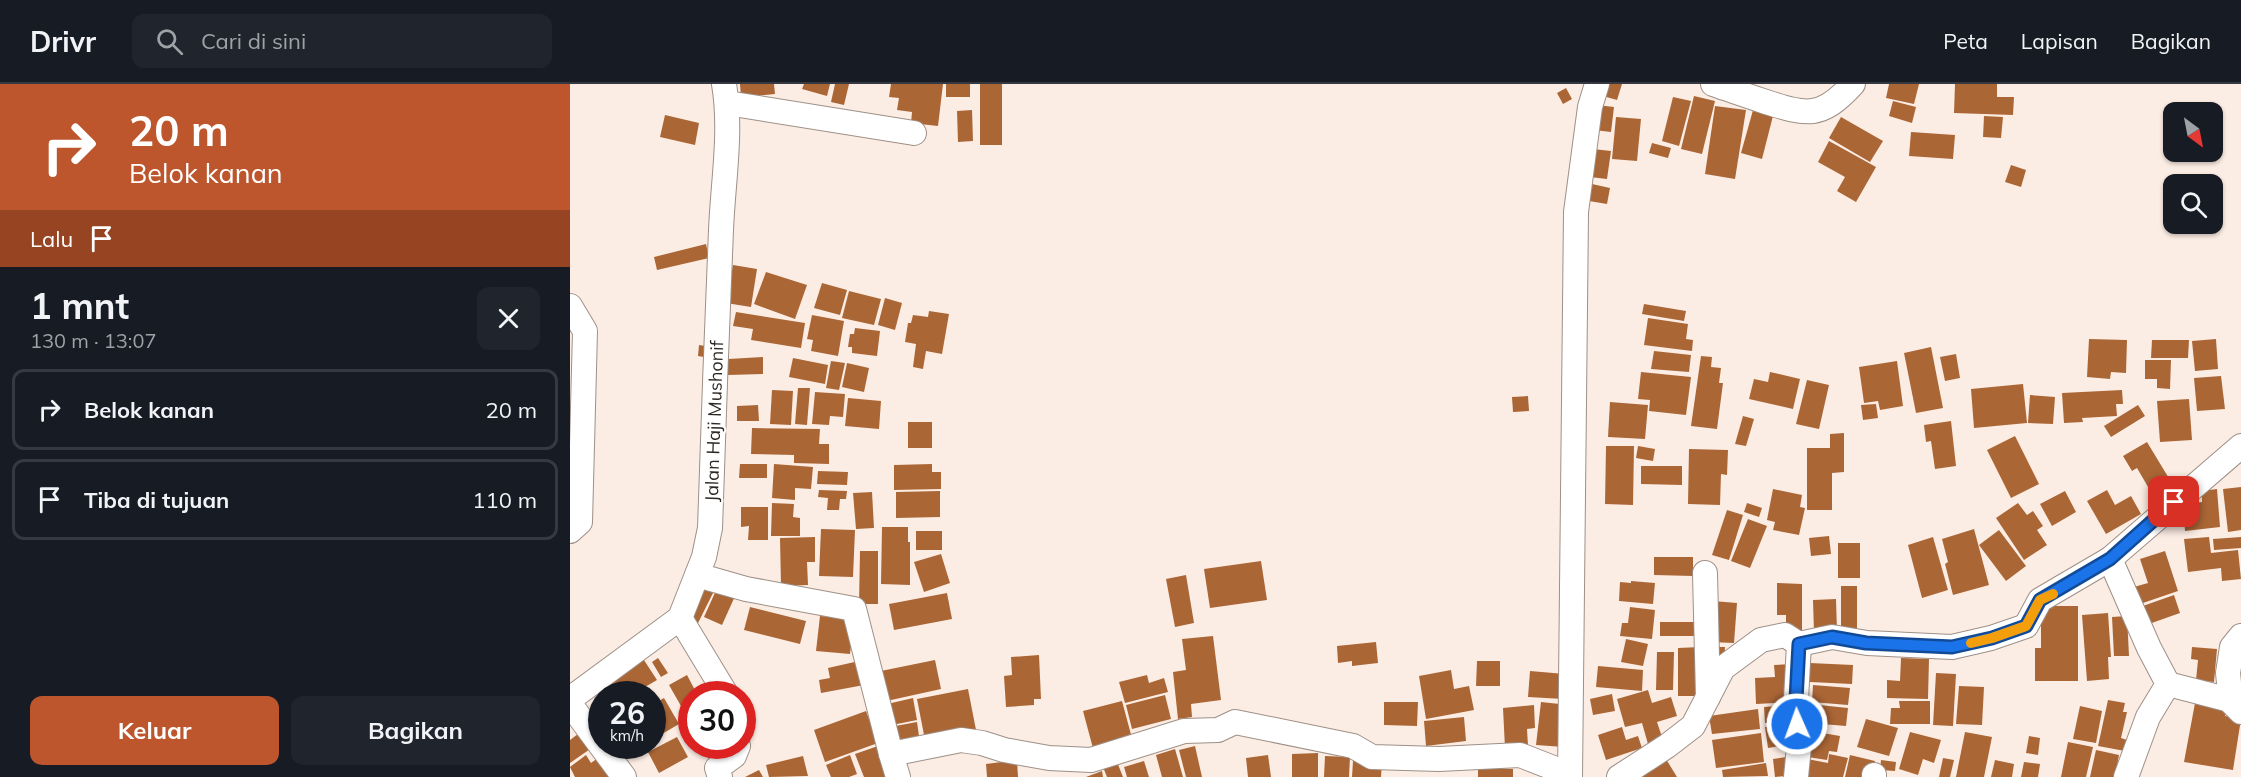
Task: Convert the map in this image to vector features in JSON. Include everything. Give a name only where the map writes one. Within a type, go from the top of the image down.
[{"type":"street","points":[[891,754],[961,740],[1049,758],[1091,760],[1184,731],[1218,730],[1235,722],[1353,746],[1372,757],[1439,759],[1520,755],[1566,775],[1576,212],[1590,106],[1597,84]]},
{"type":"street","points":[[1713,84],[1799,113],[1822,109],[1834,103],[1853,84]]},
{"type":"street","points":[[725,94],[914,133]]},
{"type":"street","name":"Jalan Haji Mushonif","points":[[680,618],[704,557],[710,528],[725,94]]},
{"type":"street","points":[[570,306],[585,331],[580,522],[570,531]]},
{"type":"street","points":[[1629,774],[1693,726],[1723,668],[1761,640],[1785,635],[1799,644],[1832,637],[1866,643],[1952,647],[1992,638],[2026,626],[2040,600],[2110,559],[2240,450]]},
{"type":"street","points":[[2110,559],[2149,648],[2168,684],[2238,706]]},
{"type":"street","points":[[1705,573],[1708,699]]},
{"type":"street","points":[[697,575],[746,589],[854,609],[898,777]]},
{"type":"street","points":[[570,699],[680,618],[718,681]]},
{"type":"street","points":[[2238,706],[2228,673],[2232,647],[2241,636]]},
{"type":"street","points":[[1796,777],[1801,726],[1797,724],[1795,718],[1799,644]]},
{"type":"street","points":[[2126,777],[2148,717],[2168,684]]},
{"type":"street","points":[[570,704],[624,777]]},
{"type":"street","points":[[712,774],[730,759]]},
{"type":"building","points":[[740,84],[774,84],[775,94],[741,97]]},
{"type":"building","points":[[804,84],[830,84],[827,96],[802,89]]},
{"type":"building","points":[[835,84],[849,84],[844,105],[831,102]]},
{"type":"building","points":[[891,84],[943,84],[938,126],[911,123],[912,112],[897,110],[899,98],[889,97]]},
{"type":"building","points":[[946,84],[970,84],[970,97],[946,97]]},
{"type":"building","points":[[980,84],[1002,84],[1002,145],[980,145]]},
{"type":"building","points":[[1607,84],[1622,84],[1617,100],[1603,96]]},
{"type":"building","points":[[1889,84],[1919,84],[1914,104],[1886,98]]},
{"type":"building","points":[[1955,84],[1997,84],[1997,97],[2014,97],[2013,115],[1954,113]]},
{"type":"building","points":[[1566,88],[1572,99],[1563,104],[1557,93]]},
{"type":"building","points":[[1694,96],[1715,101],[1702,154],[1681,149]]},
{"type":"building","points":[[1673,97],[1691,101],[1679,146],[1662,141]]},
{"type":"building","points":[[1893,101],[1916,107],[1912,123],[1889,116]]},
{"type":"building","points":[[1755,103],[1775,108],[1762,159],[1741,153]]},
{"type":"building","points":[[1597,105],[1614,107],[1611,132],[1594,130]]},
{"type":"building","points":[[1715,106],[1746,110],[1735,179],[1705,174]]},
{"type":"building","points":[[972,110],[973,141],[958,142],[957,111]]},
{"type":"building","points":[[665,115],[699,123],[695,145],[660,137]]},
{"type":"building","points":[[1984,116],[2003,117],[2001,138],[1983,137]]},
{"type":"building","points":[[1616,117],[1641,119],[1637,161],[1612,159]]},
{"type":"building","points":[[1841,117],[1883,141],[1870,162],[1829,138]]},
{"type":"building","points":[[1911,132],[1955,135],[1953,159],[1909,156]]},
{"type":"building","points":[[1829,141],[1876,167],[1856,202],[1837,191],[1845,177],[1818,162]]},
{"type":"building","points":[[1652,143],[1671,148],[1668,158],[1649,153]]},
{"type":"building","points":[[1593,149],[1611,151],[1607,179],[1590,177]]},
{"type":"building","points":[[2011,165],[2026,170],[2021,187],[2005,182]]},
{"type":"building","points":[[1592,184],[1610,188],[1607,204],[1589,201]]},
{"type":"building","points":[[706,244],[709,258],[657,270],[654,257]]},
{"type":"building","points":[[733,265],[757,269],[751,307],[726,303]]},
{"type":"building","points":[[766,272],[807,285],[795,319],[754,304]]},
{"type":"building","points":[[822,283],[847,290],[840,315],[814,308]]},
{"type":"building","points":[[849,291],[881,299],[874,325],[842,318]]},
{"type":"building","points":[[885,298],[902,303],[895,330],[878,325]]},
{"type":"building","points":[[1644,304],[1686,311],[1684,321],[1642,314]]},
{"type":"building","points":[[929,311],[949,314],[942,354],[926,351],[923,369],[913,367],[916,344],[905,342],[908,323],[911,323],[913,315],[928,317]]},
{"type":"building","points":[[736,312],[805,323],[801,348],[751,340],[753,329],[733,326]]},
{"type":"building","points":[[812,315],[844,321],[838,356],[811,351],[813,340],[807,339]]},
{"type":"building","points":[[1648,318],[1688,324],[1686,339],[1693,340],[1692,351],[1644,345]]},
{"type":"building","points":[[855,328],[880,331],[877,356],[852,353],[852,347],[848,347],[850,334],[854,334]]},
{"type":"building","points":[[2089,339],[2127,340],[2126,373],[2111,372],[2110,379],[2087,377]]},
{"type":"building","points":[[2216,339],[2218,369],[2195,371],[2192,341]]},
{"type":"building","points":[[2152,340],[2189,340],[2188,358],[2151,358]]},
{"type":"building","points":[[699,345],[705,346],[704,357],[698,356]]},
{"type":"building","points":[[1931,347],[1943,408],[1916,413],[1904,353]]},
{"type":"building","points":[[1654,351],[1691,355],[1689,372],[1651,369]]},
{"type":"building","points":[[1956,354],[1960,378],[1945,381],[1940,357]]},
{"type":"building","points":[[1701,356],[1712,357],[1711,367],[1721,368],[1719,383],[1723,383],[1717,429],[1691,426]]},
{"type":"building","points":[[763,357],[763,374],[728,375],[728,359]]},
{"type":"building","points":[[793,358],[828,365],[825,384],[789,377]]},
{"type":"building","points":[[2145,360],[2171,360],[2170,389],[2157,388],[2157,379],[2145,379]]},
{"type":"building","points":[[831,361],[845,363],[839,390],[826,388]]},
{"type":"building","points":[[1897,361],[1903,406],[1880,410],[1878,401],[1864,403],[1859,367]]},
{"type":"building","points":[[847,363],[869,368],[864,392],[842,387]]},
{"type":"building","points":[[1641,372],[1691,377],[1686,415],[1649,411],[1650,400],[1638,399]]},
{"type":"building","points":[[1770,372],[1800,379],[1793,409],[1749,399],[1754,379],[1768,382]]},
{"type":"building","points":[[2221,376],[2225,409],[2197,411],[2194,378]]},
{"type":"building","points":[[1807,380],[1829,385],[1819,429],[1796,424]]},
{"type":"building","points":[[2023,384],[2027,423],[1974,428],[1971,389]]},
{"type":"building","points":[[798,388],[810,388],[807,425],[795,424]]},
{"type":"building","points":[[772,390],[793,391],[791,425],[770,424]]},
{"type":"building","points":[[2122,390],[2123,404],[2116,404],[2117,416],[2082,418],[2083,422],[2064,423],[2062,393]]},
{"type":"building","points":[[815,392],[845,394],[843,417],[830,416],[829,425],[812,424]]},
{"type":"building","points":[[2030,395],[2055,397],[2053,424],[2028,423]]},
{"type":"building","points":[[1528,396],[1529,411],[1513,412],[1512,397]]},
{"type":"building","points":[[848,398],[881,401],[879,429],[845,426]]},
{"type":"building","points":[[2189,399],[2192,440],[2160,442],[2157,401]]},
{"type":"building","points":[[1610,402],[1648,405],[1645,439],[1608,437]]},
{"type":"building","points":[[1876,404],[1878,418],[1863,420],[1861,405]]},
{"type":"building","points":[[758,405],[759,421],[737,421],[737,406]]},
{"type":"building","points":[[2138,405],[2145,416],[2111,437],[2104,426]]},
{"type":"building","points":[[1743,416],[1754,419],[1746,446],[1735,444]]},
{"type":"building","points":[[1951,421],[1956,466],[1935,469],[1931,441],[1926,442],[1924,425]]},
{"type":"building","points":[[908,422],[932,422],[932,448],[908,448]]},
{"type":"building","points":[[752,428],[820,429],[819,444],[829,444],[829,464],[794,463],[794,455],[751,454]]},
{"type":"building","points":[[1844,433],[1844,472],[1832,473],[1832,510],[1807,510],[1807,448],[1830,448],[1830,434]]},
{"type":"building","points":[[2015,436],[2039,484],[2011,498],[1987,450]]},
{"type":"building","points":[[2147,442],[2170,480],[2151,492],[2137,468],[2132,471],[2123,456]]},
{"type":"building","points":[[1606,446],[1634,446],[1633,505],[1605,504]]},
{"type":"building","points":[[1638,446],[1655,449],[1653,461],[1636,458]]},
{"type":"building","points":[[1689,449],[1728,450],[1727,475],[1721,474],[1720,505],[1688,504]]},
{"type":"building","points":[[740,464],[767,464],[767,478],[739,478]]},
{"type":"building","points":[[774,464],[813,467],[811,489],[795,488],[795,500],[772,498]]},
{"type":"building","points":[[932,464],[932,472],[941,472],[941,489],[894,490],[894,465]]},
{"type":"building","points":[[1641,466],[1682,466],[1682,485],[1641,484]]},
{"type":"building","points":[[818,471],[848,472],[847,485],[817,484]]},
{"type":"building","points":[[2241,487],[2241,530],[2228,532],[2223,489]]},
{"type":"building","points":[[1773,489],[1802,495],[1800,507],[1805,508],[1799,535],[1773,530],[1775,522],[1767,520]]},
{"type":"building","points":[[2217,489],[2220,527],[2185,531],[2183,504],[2202,502],[2202,491]]},
{"type":"building","points":[[819,490],[847,491],[846,499],[840,499],[839,510],[827,510],[828,498],[818,497]]},
{"type":"building","points":[[2107,490],[2115,505],[2131,496],[2141,514],[2106,534],[2087,501]]},
{"type":"building","points":[[940,491],[940,517],[896,518],[896,492]]},
{"type":"building","points":[[2065,491],[2076,512],[2052,526],[2040,504]]},
{"type":"building","points":[[872,492],[874,528],[856,529],[853,493]]},
{"type":"building","points":[[772,503],[794,504],[793,517],[800,518],[800,536],[771,536]]},
{"type":"building","points":[[1747,503],[1762,508],[1759,517],[1744,512]]},
{"type":"building","points":[[2018,503],[2027,515],[2033,511],[2043,526],[2037,530],[2047,545],[2024,560],[1996,518]]},
{"type":"building","points":[[741,507],[768,507],[768,540],[748,540],[749,526],[741,527]]},
{"type":"building","points":[[1727,510],[1743,515],[1729,560],[1712,555]]},
{"type":"building","points":[[1748,519],[1767,526],[1750,568],[1731,561]]},
{"type":"building","points":[[882,527],[908,527],[910,585],[881,584]]},
{"type":"building","points":[[821,529],[855,530],[853,577],[819,576]]},
{"type":"building","points":[[1974,529],[1989,585],[1953,595],[1945,564],[1948,562],[1942,539]]},
{"type":"building","points":[[1999,530],[2026,566],[2006,581],[1979,545]]},
{"type":"building","points":[[916,531],[942,531],[942,550],[916,550]]},
{"type":"building","points":[[1829,536],[1831,554],[1811,556],[1809,538]]},
{"type":"building","points":[[815,537],[815,562],[807,562],[808,585],[781,586],[780,538]]},
{"type":"building","points":[[1933,537],[1948,590],[1922,598],[1908,545]]},
{"type":"building","points":[[2209,537],[2211,553],[2238,550],[2241,579],[2222,581],[2221,568],[2188,572],[2184,539]]},
{"type":"building","points":[[2241,537],[2241,548],[2214,550],[2213,539]]},
{"type":"building","points":[[1838,543],[1860,543],[1860,578],[1838,578]]},
{"type":"building","points":[[860,551],[878,551],[878,604],[859,604]]},
{"type":"building","points":[[2165,551],[2178,591],[2140,604],[2134,587],[2148,583],[2140,559]]},
{"type":"building","points":[[941,554],[950,583],[924,592],[914,562]]},
{"type":"building","points":[[1654,557],[1693,557],[1693,576],[1654,575]]},
{"type":"building","points":[[1261,561],[1267,600],[1210,608],[1204,569]]},
{"type":"building","points":[[1186,575],[1194,623],[1175,627],[1166,579]]},
{"type":"building","points":[[705,581],[716,587],[695,629],[684,623]]},
{"type":"building","points":[[1631,581],[1655,583],[1653,604],[1619,601],[1620,582],[1631,583]]},
{"type":"building","points":[[1777,583],[1802,584],[1802,631],[1786,631],[1786,615],[1777,615]]},
{"type":"building","points":[[718,586],[736,594],[722,625],[704,617]]},
{"type":"building","points":[[1841,586],[1857,586],[1857,632],[1841,632]]},
{"type":"building","points":[[947,593],[952,619],[894,630],[889,604]]},
{"type":"building","points":[[2174,595],[2180,613],[2146,625],[2140,607]]},
{"type":"building","points":[[1836,599],[1837,632],[1814,633],[1813,600]]},
{"type":"building","points":[[1713,601],[1737,603],[1734,643],[1711,642]]},
{"type":"building","points":[[2041,606],[2078,606],[2078,681],[2035,681],[2035,648],[2041,648]]},
{"type":"building","points":[[750,607],[806,621],[800,644],[744,630]]},
{"type":"building","points":[[1630,607],[1655,610],[1652,639],[1620,636],[1622,623],[1628,623]]},
{"type":"building","points":[[2108,613],[2111,657],[2108,657],[2109,679],[2087,681],[2082,615]]},
{"type":"building","points":[[820,616],[851,618],[853,630],[850,654],[816,651]]},
{"type":"building","points":[[2127,616],[2129,656],[2114,656],[2112,617]]},
{"type":"building","points":[[1660,622],[1701,622],[1701,636],[1660,636]]},
{"type":"building","points":[[1213,636],[1221,700],[1191,704],[1192,717],[1178,719],[1173,672],[1186,670],[1182,639]]},
{"type":"building","points":[[1626,639],[1648,644],[1643,666],[1621,662]]},
{"type":"building","points":[[1376,642],[1378,663],[1352,666],[1352,661],[1338,663],[1337,646]]},
{"type":"building","points":[[1700,647],[1700,696],[1678,696],[1678,648]]},
{"type":"building","points":[[1713,647],[1725,647],[1724,661],[1713,661]]},
{"type":"building","points":[[2192,647],[2217,649],[2214,682],[2196,680],[2198,660],[2191,659]]},
{"type":"building","points":[[1657,652],[1674,652],[1673,690],[1656,690]]},
{"type":"building","points":[[1039,655],[1041,699],[1034,699],[1034,705],[1006,707],[1004,676],[1012,675],[1011,657]]},
{"type":"building","points":[[642,657],[657,680],[655,681],[606,681]]},
{"type":"building","points":[[658,658],[668,673],[661,677],[652,662]]},
{"type":"building","points":[[1901,658],[1929,659],[1928,699],[1887,698],[1887,680],[1900,681]]},
{"type":"building","points":[[935,660],[941,689],[882,702],[876,672]]},
{"type":"building","points":[[859,661],[864,685],[821,693],[819,680],[830,678],[828,668]]},
{"type":"building","points":[[1477,661],[1500,661],[1500,686],[1476,686]]},
{"type":"building","points":[[1810,663],[1853,665],[1852,684],[1810,682]]},
{"type":"building","points":[[1794,664],[1795,702],[1756,704],[1755,678],[1775,677],[1774,665]]},
{"type":"building","points":[[1598,666],[1643,670],[1642,691],[1596,687]]},
{"type":"building","points":[[1451,670],[1454,689],[1469,686],[1474,710],[1426,719],[1419,676]]},
{"type":"building","points":[[1530,671],[1565,674],[1563,699],[1528,697]]},
{"type":"building","points":[[1936,673],[1956,674],[1953,726],[1933,725]]},
{"type":"building","points":[[687,675],[690,681],[678,681],[678,701],[669,685]]},
{"type":"building","points":[[1147,675],[1149,683],[1164,678],[1168,692],[1125,703],[1119,682]]},
{"type":"building","points":[[1813,685],[1850,688],[1848,705],[1812,702]]},
{"type":"building","points":[[1959,686],[1984,687],[1982,725],[1956,724]]},
{"type":"building","points":[[968,689],[976,730],[925,740],[917,699]]},
{"type":"building","points":[[1648,690],[1652,703],[1671,697],[1677,716],[1657,722],[1663,740],[1648,744],[1642,723],[1625,727],[1617,699]]},
{"type":"building","points":[[1612,694],[1615,711],[1593,715],[1590,699]]},
{"type":"building","points":[[1165,695],[1171,719],[1132,729],[1126,705]]},
{"type":"building","points":[[913,698],[917,720],[887,726],[883,705]]},
{"type":"building","points":[[2108,700],[2125,703],[2123,712],[2127,712],[2121,738],[2127,740],[2125,751],[2098,746]]},
{"type":"building","points":[[666,701],[678,722],[678,725],[666,732]]},
{"type":"building","points":[[1122,701],[1133,742],[1094,752],[1083,711]]},
{"type":"building","points":[[1899,701],[1930,701],[1930,724],[1890,724],[1891,708],[1900,708]]},
{"type":"building","points":[[1384,702],[1418,702],[1417,726],[1384,725]]},
{"type":"building","points":[[1541,702],[1569,705],[1564,747],[1536,745]]},
{"type":"building","points":[[1800,703],[1848,708],[1846,726],[1798,722]]},
{"type":"building","points":[[2195,703],[2227,708],[2225,716],[2241,719],[2233,770],[2184,762]]},
{"type":"building","points":[[1534,705],[1535,728],[1527,729],[1528,746],[1505,748],[1503,708]]},
{"type":"building","points":[[1791,705],[1792,721],[1765,723],[1764,707]]},
{"type":"building","points":[[2080,706],[2102,711],[2096,743],[2073,739]]},
{"type":"building","points":[[1758,709],[1760,729],[1712,734],[1709,716]]},
{"type":"building","points":[[866,711],[878,743],[825,762],[814,730]]},
{"type":"building","points":[[1464,717],[1466,741],[1426,746],[1424,721]]},
{"type":"building","points":[[1866,719],[1898,728],[1889,756],[1857,747]]},
{"type":"building","points":[[917,722],[919,736],[892,741],[890,727]]},
{"type":"building","points":[[1796,723],[1799,743],[1768,748],[1765,727]]},
{"type":"building","points":[[1622,727],[1626,740],[1638,736],[1642,748],[1606,760],[1598,735]]},
{"type":"building","points":[[1805,730],[1840,736],[1837,752],[1829,751],[1827,760],[1801,756]]},
{"type":"building","points":[[582,731],[588,740],[588,750],[570,763],[570,740]]},
{"type":"building","points":[[1910,732],[1941,740],[1934,763],[1923,759],[1918,775],[1899,769]]},
{"type":"building","points":[[1965,732],[1992,737],[1984,777],[1956,777]]},
{"type":"building","points":[[1761,733],[1764,762],[1716,768],[1712,740]]},
{"type":"building","points":[[2029,736],[2040,738],[2038,755],[2026,753]]},
{"type":"building","points":[[677,737],[678,759],[684,759],[659,773],[652,759],[666,759],[666,743]]},
{"type":"building","points":[[2068,742],[2093,747],[2086,777],[2061,777]]},
{"type":"building","points":[[878,746],[890,777],[864,777],[855,754]]},
{"type":"building","points":[[1195,746],[1202,777],[1186,777],[1179,750]]},
{"type":"building","points":[[1175,749],[1183,777],[1162,777],[1156,755]]},
{"type":"building","points":[[2096,750],[2119,755],[2115,777],[2090,777]]},
{"type":"building","points":[[1318,753],[1318,777],[1292,777],[1292,754]]},
{"type":"building","points":[[1829,754],[1848,758],[1843,777],[1798,777],[1802,758],[1828,763]]},
{"type":"building","points":[[586,755],[591,763],[596,759],[605,759],[618,777],[575,777],[570,767]]},
{"type":"building","points":[[850,755],[857,774],[849,777],[831,777],[826,765]]},
{"type":"building","points":[[1268,755],[1271,777],[1248,777],[1246,758]]},
{"type":"building","points":[[1850,755],[1875,761],[1871,777],[1845,777]]},
{"type":"building","points":[[803,756],[808,776],[769,777],[766,765]]},
{"type":"building","points":[[1325,756],[1350,757],[1349,777],[1324,777]]},
{"type":"building","points":[[1792,756],[1794,775],[1775,777],[1773,759]]},
{"type":"building","points":[[1943,758],[1954,760],[1950,777],[1939,777]]},
{"type":"building","points":[[1666,759],[1677,777],[1642,777],[1640,775]]},
{"type":"building","points":[[1017,760],[1018,777],[987,777],[986,764]]},
{"type":"building","points":[[1881,760],[1896,762],[1895,771],[1880,770]]},
{"type":"building","points":[[1995,760],[2014,764],[2012,777],[1991,777]]},
{"type":"building","points":[[1144,761],[1149,777],[1127,777],[1124,767]]},
{"type":"building","points":[[1353,761],[1382,762],[1381,777],[1352,777]]},
{"type":"building","points":[[1117,762],[1123,777],[1107,777],[1103,767]]},
{"type":"building","points":[[2024,762],[2040,764],[2038,777],[2021,777]]},
{"type":"building","points":[[1766,763],[1768,776],[1723,777],[1722,770]]},
{"type":"building","points":[[1478,768],[1513,769],[1513,777],[1478,777]]},
{"type":"building","points":[[759,770],[763,777],[745,777]]},
{"type":"building","points":[[1102,771],[1103,777],[1086,777]]},
{"type":"slow traffic","points":[[1971,643],[2026,626],[2040,600],[2053,594]]},
{"type":"route","points":[[1797,724],[1795,718],[1799,644],[1832,637],[1866,643],[1952,647],[1992,638],[2026,626],[2040,600],[2110,559],[2174,502]]}]
